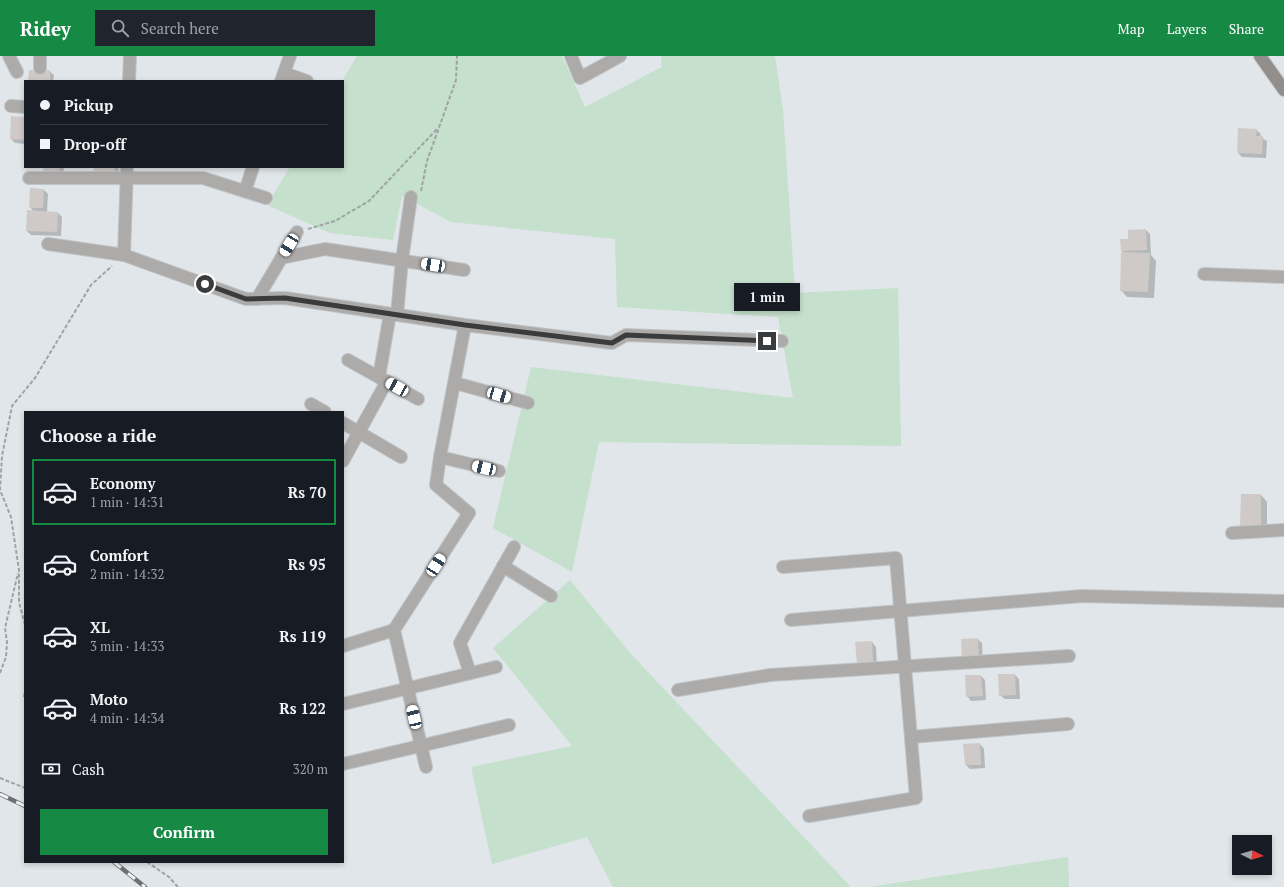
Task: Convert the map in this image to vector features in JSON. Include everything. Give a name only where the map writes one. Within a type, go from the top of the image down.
[{"type":"street","points":[[9,56],[17,72]]},
{"type":"street","points":[[129,80],[130,56]]},
{"type":"street","points":[[290,56],[283,77],[301,80]]},
{"type":"street","points":[[570,56],[580,78],[620,56]]},
{"type":"street","points":[[1260,56],[1284,90]]},
{"type":"street","points":[[11,106],[24,107]]},
{"type":"street","points":[[245,191],[253,168]]},
{"type":"street","points":[[124,255],[127,172]]},
{"type":"street","points":[[28,178],[127,172],[203,178],[266,198]]},
{"type":"street","points":[[344,460],[359,432],[383,379],[412,197]]},
{"type":"street","points":[[257,298],[297,232]]},
{"type":"street","points":[[48,244],[124,255],[246,299],[285,298],[465,325],[612,343],[626,335],[782,341]]},
{"type":"street","points":[[281,258],[326,249],[464,270]]},
{"type":"street","points":[[1204,274],[1284,277]]},
{"type":"street","points":[[344,646],[394,630],[469,512],[436,485],[465,325]]},
{"type":"street","points":[[348,360],[418,399]]},
{"type":"street","points":[[455,383],[528,403]]},
{"type":"street","points":[[311,404],[323,411]]},
{"type":"street","points":[[344,424],[401,457]]},
{"type":"street","points":[[440,457],[499,471]]},
{"type":"street","points":[[1232,533],[1284,530]]},
{"type":"street","points":[[470,673],[460,643],[514,547]]},
{"type":"street","points":[[783,567],[896,558],[916,798],[808,816]]},
{"type":"street","points":[[503,566],[552,596]]},
{"type":"street","points":[[791,620],[1082,596],[1284,601]]},
{"type":"street","points":[[394,630],[426,767]]},
{"type":"street","points":[[678,690],[770,675],[1069,656]]},
{"type":"street","points":[[344,704],[496,667]]},
{"type":"street","points":[[911,737],[1068,724]]},
{"type":"street","points":[[344,764],[509,725]]},
{"type":"path","points":[[412,197],[420,195],[427,161],[437,128],[456,80],[458,56]]},
{"type":"path","points":[[297,232],[335,221],[369,201],[437,128]]},
{"type":"path","points":[[24,621],[19,602],[19,570],[11,517],[0,490],[2,456],[12,406],[34,378],[91,285],[124,255]]},
{"type":"path","points":[[0,673],[6,657],[6,622],[19,570]]},
{"type":"path","points":[[0,778],[24,788]]},
{"type":"path","points":[[149,863],[169,877],[178,887]]},
{"type":"green space","points":[[357,56],[562,56],[585,107],[662,67],[661,56],[775,56],[783,110],[795,293],[898,288],[901,446],[599,442],[572,572],[493,528],[531,367],[793,398],[778,317],[617,307],[615,239],[451,222],[402,196],[393,240],[330,233],[267,205],[289,168],[344,168],[344,80],[343,80]]},
{"type":"green space","points":[[570,580],[631,654],[851,887],[613,887],[587,837],[492,864],[471,767],[572,746],[493,648]]},
{"type":"green space","points":[[1068,857],[1069,887],[869,887]]},
{"type":"building","points":[[29,70],[50,70],[50,80],[28,80]]},
{"type":"building","points":[[11,116],[24,117],[24,140],[10,139]]},
{"type":"building","points":[[1238,128],[1257,129],[1256,136],[1263,136],[1262,154],[1237,153]]},
{"type":"building","points":[[43,168],[60,168],[59,175],[43,174]]},
{"type":"building","points":[[94,168],[115,168],[114,174],[93,173]]},
{"type":"building","points":[[30,188],[44,189],[43,208],[29,208]]},
{"type":"building","points":[[27,210],[58,212],[57,232],[26,231]]},
{"type":"building","points":[[1146,229],[1147,250],[1121,251],[1120,239],[1128,239],[1128,230]]},
{"type":"building","points":[[1121,252],[1150,253],[1148,292],[1120,291]]},
{"type":"building","points":[[1241,494],[1261,494],[1261,526],[1240,527]]},
{"type":"building","points":[[978,638],[979,659],[962,660],[961,639]]},
{"type":"building","points":[[872,641],[873,663],[857,663],[855,642]]},
{"type":"building","points":[[998,674],[1015,674],[1016,695],[999,696]]},
{"type":"building","points":[[965,675],[981,675],[983,696],[966,697]]},
{"type":"building","points":[[980,743],[981,765],[965,765],[963,744]]},
{"type":"railway","points":[[0,794],[24,806]]},
{"type":"railway","points":[[115,863],[145,887]]},
{"type":"route","points":[[205,284],[246,299],[285,298],[465,325],[612,343],[626,335],[767,341]]}]
